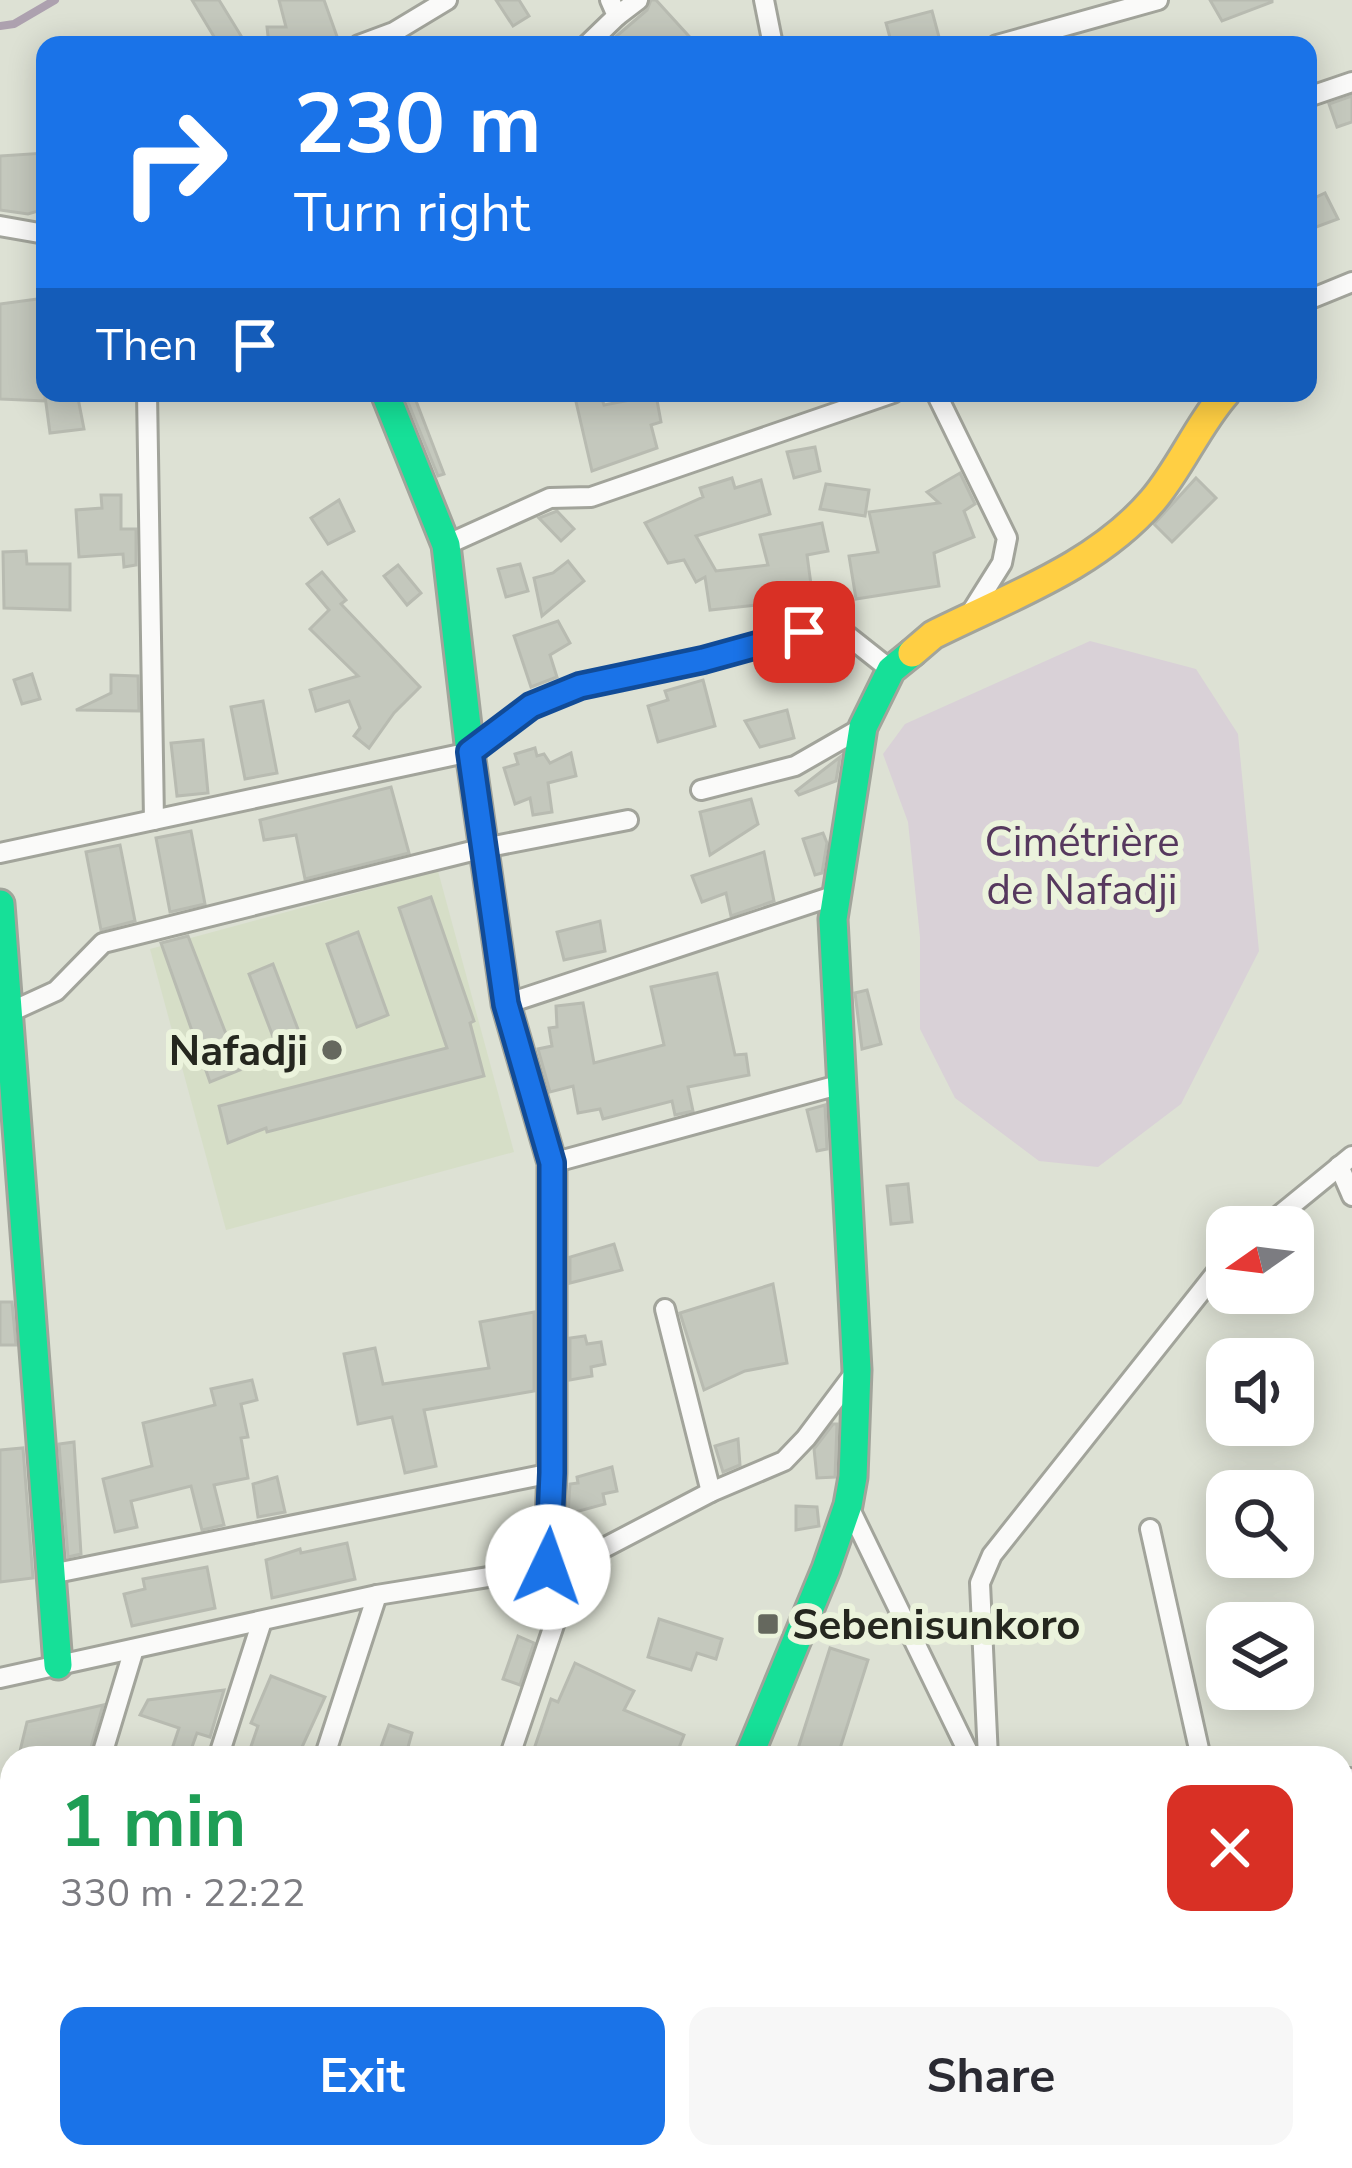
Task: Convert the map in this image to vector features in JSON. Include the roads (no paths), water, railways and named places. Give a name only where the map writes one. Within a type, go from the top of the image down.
[{"type":"street","points":[[383,36],[447,0]]},
{"type":"street","points":[[593,36],[613,8],[638,0]]},
{"type":"street","points":[[764,0],[771,36]]},
{"type":"street","points":[[1029,36],[1159,0]]},
{"type":"street","points":[[1317,94],[1352,82]]},
{"type":"street","points":[[0,226],[36,232]]},
{"type":"street","points":[[1317,296],[1352,282]]},
{"type":"street","points":[[147,402],[154,820]]},
{"type":"street","points":[[389,402],[446,545],[506,1004],[552,1163],[552,1473],[562,1565],[512,1746]]},
{"type":"street","points":[[446,545],[550,498],[591,497],[867,402]]},
{"type":"street","points":[[940,402],[1007,538],[1002,563],[967,618]]},
{"type":"street","points":[[753,1746],[848,1505],[853,1477],[857,1370],[833,919],[863,727],[890,670],[933,635],[1100,551],[1154,499],[1218,402]]},
{"type":"street","points":[[0,853],[470,752],[531,706],[580,686],[804,632],[848,636],[890,670]]},
{"type":"street","points":[[701,790],[795,766],[863,727]]},
{"type":"street","points":[[8,1013],[56,991],[104,943],[484,848],[628,820]]},
{"type":"street","points":[[506,1004],[836,895]]},
{"type":"street","points":[[0,904],[8,1013],[8,1110],[58,1665]]},
{"type":"street","points":[[552,1163],[842,1084]]},
{"type":"street","points":[[1290,1206],[1345,1161],[1352,1196]]},
{"type":"street","points":[[987,1746],[980,1583],[992,1555],[1206,1285]]},
{"type":"street","points":[[665,1309],[711,1492]]},
{"type":"street","points":[[0,1678],[377,1595],[562,1565],[784,1461],[857,1370]]},
{"type":"street","points":[[51,1574],[552,1473]]},
{"type":"street","points":[[848,1505],[964,1746]]},
{"type":"street","points":[[1150,1528],[1199,1746]]},
{"type":"street","points":[[328,1746],[377,1595]]},
{"type":"street","points":[[222,1746],[262,1621]]},
{"type":"street","points":[[105,1746],[134,1649]]},
{"type":"waterway","points":[[0,26],[14,24],[55,0]]},
{"type":"place","name":"Nafadji","points":[[332,1050]]},
{"type":"place","name":"Sebenisunkoro","points":[[768,1624]]},
{"type":"park label","name":"Cimétrière de Nafadji","points":[[1082,865]]}]
